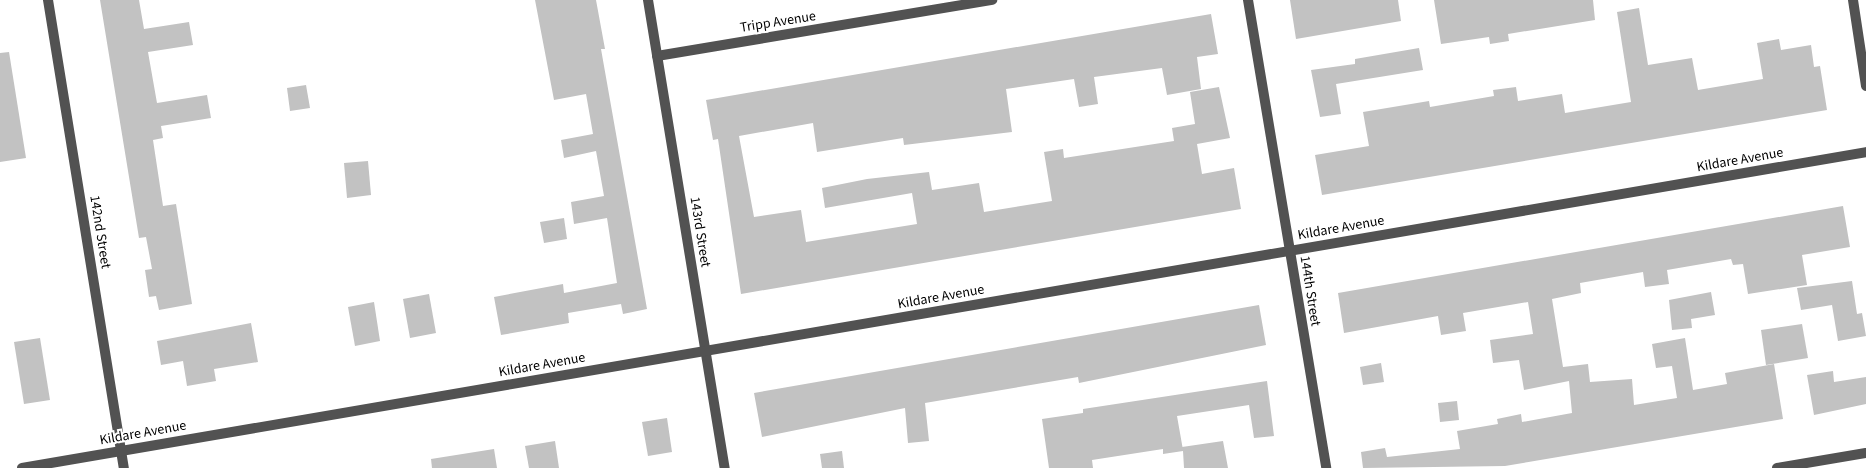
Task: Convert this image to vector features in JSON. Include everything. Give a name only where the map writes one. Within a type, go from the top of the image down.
[{"type":"street","name":"142nd Street","points":[[48,0],[124,468]]},
{"type":"street","name":"143rd Street","points":[[648,0],[725,468]]},
{"type":"street","name":"Tripp Avenue","points":[[657,56],[992,0]]},
{"type":"street","name":"144th Street","points":[[1248,0],[1326,468]]},
{"type":"street","points":[[1853,0],[1866,86]]},
{"type":"street","name":"Kildare Avenue","points":[[22,468],[1866,152]]},
{"type":"street","points":[[1777,468],[1866,453]]},
{"type":"building","points":[[100,0],[139,0],[144,29],[189,22],[193,45],[148,52],[157,103],[207,95],[211,118],[161,126],[163,138],[153,140],[163,206],[176,204],[192,304],[159,310],[156,296],[149,297],[145,270],[152,269],[146,237],[139,238]]},
{"type":"building","points":[[535,0],[596,0],[605,49],[601,49],[647,309],[623,314],[621,304],[568,313],[569,323],[501,335],[494,297],[563,284],[564,293],[617,283],[607,218],[574,224],[571,202],[604,196],[596,151],[564,158],[561,140],[593,134],[586,94],[554,100]]},
{"type":"building","points":[[1290,0],[1398,0],[1401,21],[1296,39]]},
{"type":"building","points":[[1434,0],[1593,0],[1595,20],[1508,34],[1509,41],[1490,44],[1489,37],[1441,44]]},
{"type":"building","points":[[1639,8],[1648,65],[1692,58],[1698,90],[1763,79],[1757,43],[1779,39],[1781,50],[1811,45],[1814,67],[1820,66],[1827,110],[1322,195],[1315,155],[1369,146],[1363,112],[1429,101],[1430,107],[1494,96],[1493,90],[1516,87],[1518,101],[1562,94],[1565,113],[1631,102],[1617,12]]},
{"type":"building","points":[[1211,14],[1218,54],[1197,57],[1201,89],[1167,95],[1162,68],[1094,77],[1098,104],[1079,107],[1074,79],[1006,89],[1012,132],[904,145],[903,138],[817,152],[813,123],[739,136],[754,217],[801,210],[806,242],[917,224],[912,193],[825,208],[822,188],[867,179],[929,172],[932,190],[979,183],[984,212],[1052,201],[1044,152],[1063,149],[1064,158],[1174,141],[1172,128],[1195,124],[1190,92],[1219,87],[1230,138],[1197,144],[1202,174],[1234,168],[1241,209],[741,294],[718,139],[713,140],[706,100]]},
{"type":"building","points":[[1419,48],[1423,70],[1336,84],[1341,114],[1320,117],[1311,70],[1355,64],[1355,59]]},
{"type":"building","points":[[9,52],[26,158],[0,162],[0,53]]},
{"type":"building","points":[[306,85],[310,108],[290,111],[287,88]]},
{"type":"building","points":[[368,161],[371,195],[347,198],[344,163]]},
{"type":"building","points":[[1843,206],[1850,247],[1802,255],[1807,285],[1748,294],[1743,264],[1733,265],[1731,259],[1667,270],[1669,284],[1645,287],[1643,272],[1580,283],[1581,293],[1552,299],[1563,367],[1588,364],[1590,382],[1632,379],[1634,405],[1677,398],[1672,366],[1656,368],[1652,344],[1685,338],[1693,390],[1727,384],[1725,373],[1774,364],[1783,419],[1505,466],[1363,468],[1361,452],[1385,448],[1387,457],[1460,449],[1457,431],[1498,424],[1497,419],[1521,414],[1522,422],[1572,413],[1569,381],[1524,390],[1519,360],[1493,363],[1490,340],[1533,334],[1528,302],[1463,313],[1466,331],[1441,335],[1438,316],[1344,333],[1338,293]]},
{"type":"building","points":[[564,218],[567,239],[544,243],[540,222]]},
{"type":"building","points":[[1852,281],[1857,314],[1862,313],[1866,336],[1838,341],[1832,305],[1801,310],[1797,288]]},
{"type":"building","points":[[1711,292],[1715,315],[1691,319],[1692,328],[1672,330],[1669,300]]},
{"type":"building","points":[[429,294],[436,333],[410,338],[403,299]]},
{"type":"building","points":[[374,302],[380,341],[355,346],[348,307]]},
{"type":"building","points":[[1259,305],[1266,345],[1079,383],[1078,377],[925,403],[929,441],[908,443],[905,408],[762,437],[754,393]]},
{"type":"building","points":[[251,323],[258,362],[214,369],[216,381],[187,386],[183,361],[161,365],[157,341]]},
{"type":"building","points":[[1802,324],[1808,358],[1766,365],[1761,330]]},
{"type":"building","points":[[40,338],[50,400],[24,404],[14,342]]},
{"type":"building","points":[[1381,363],[1384,382],[1363,385],[1360,367]]},
{"type":"building","points":[[1833,371],[1834,382],[1866,377],[1866,404],[1814,415],[1807,375]]},
{"type":"building","points":[[1267,381],[1274,436],[1254,438],[1249,405],[1177,416],[1182,447],[1223,441],[1228,468],[1184,468],[1183,451],[1163,454],[1163,449],[1092,460],[1093,468],[1049,468],[1042,419],[1083,413],[1083,409]]},
{"type":"building","points":[[1457,401],[1459,420],[1440,422],[1438,403]]},
{"type":"building","points":[[667,418],[672,452],[648,456],[642,422]]},
{"type":"building","points":[[555,441],[559,468],[529,468],[525,446]]},
{"type":"building","points":[[494,449],[497,468],[432,468],[431,459]]},
{"type":"building","points":[[842,451],[844,468],[822,468],[820,454]]}]
